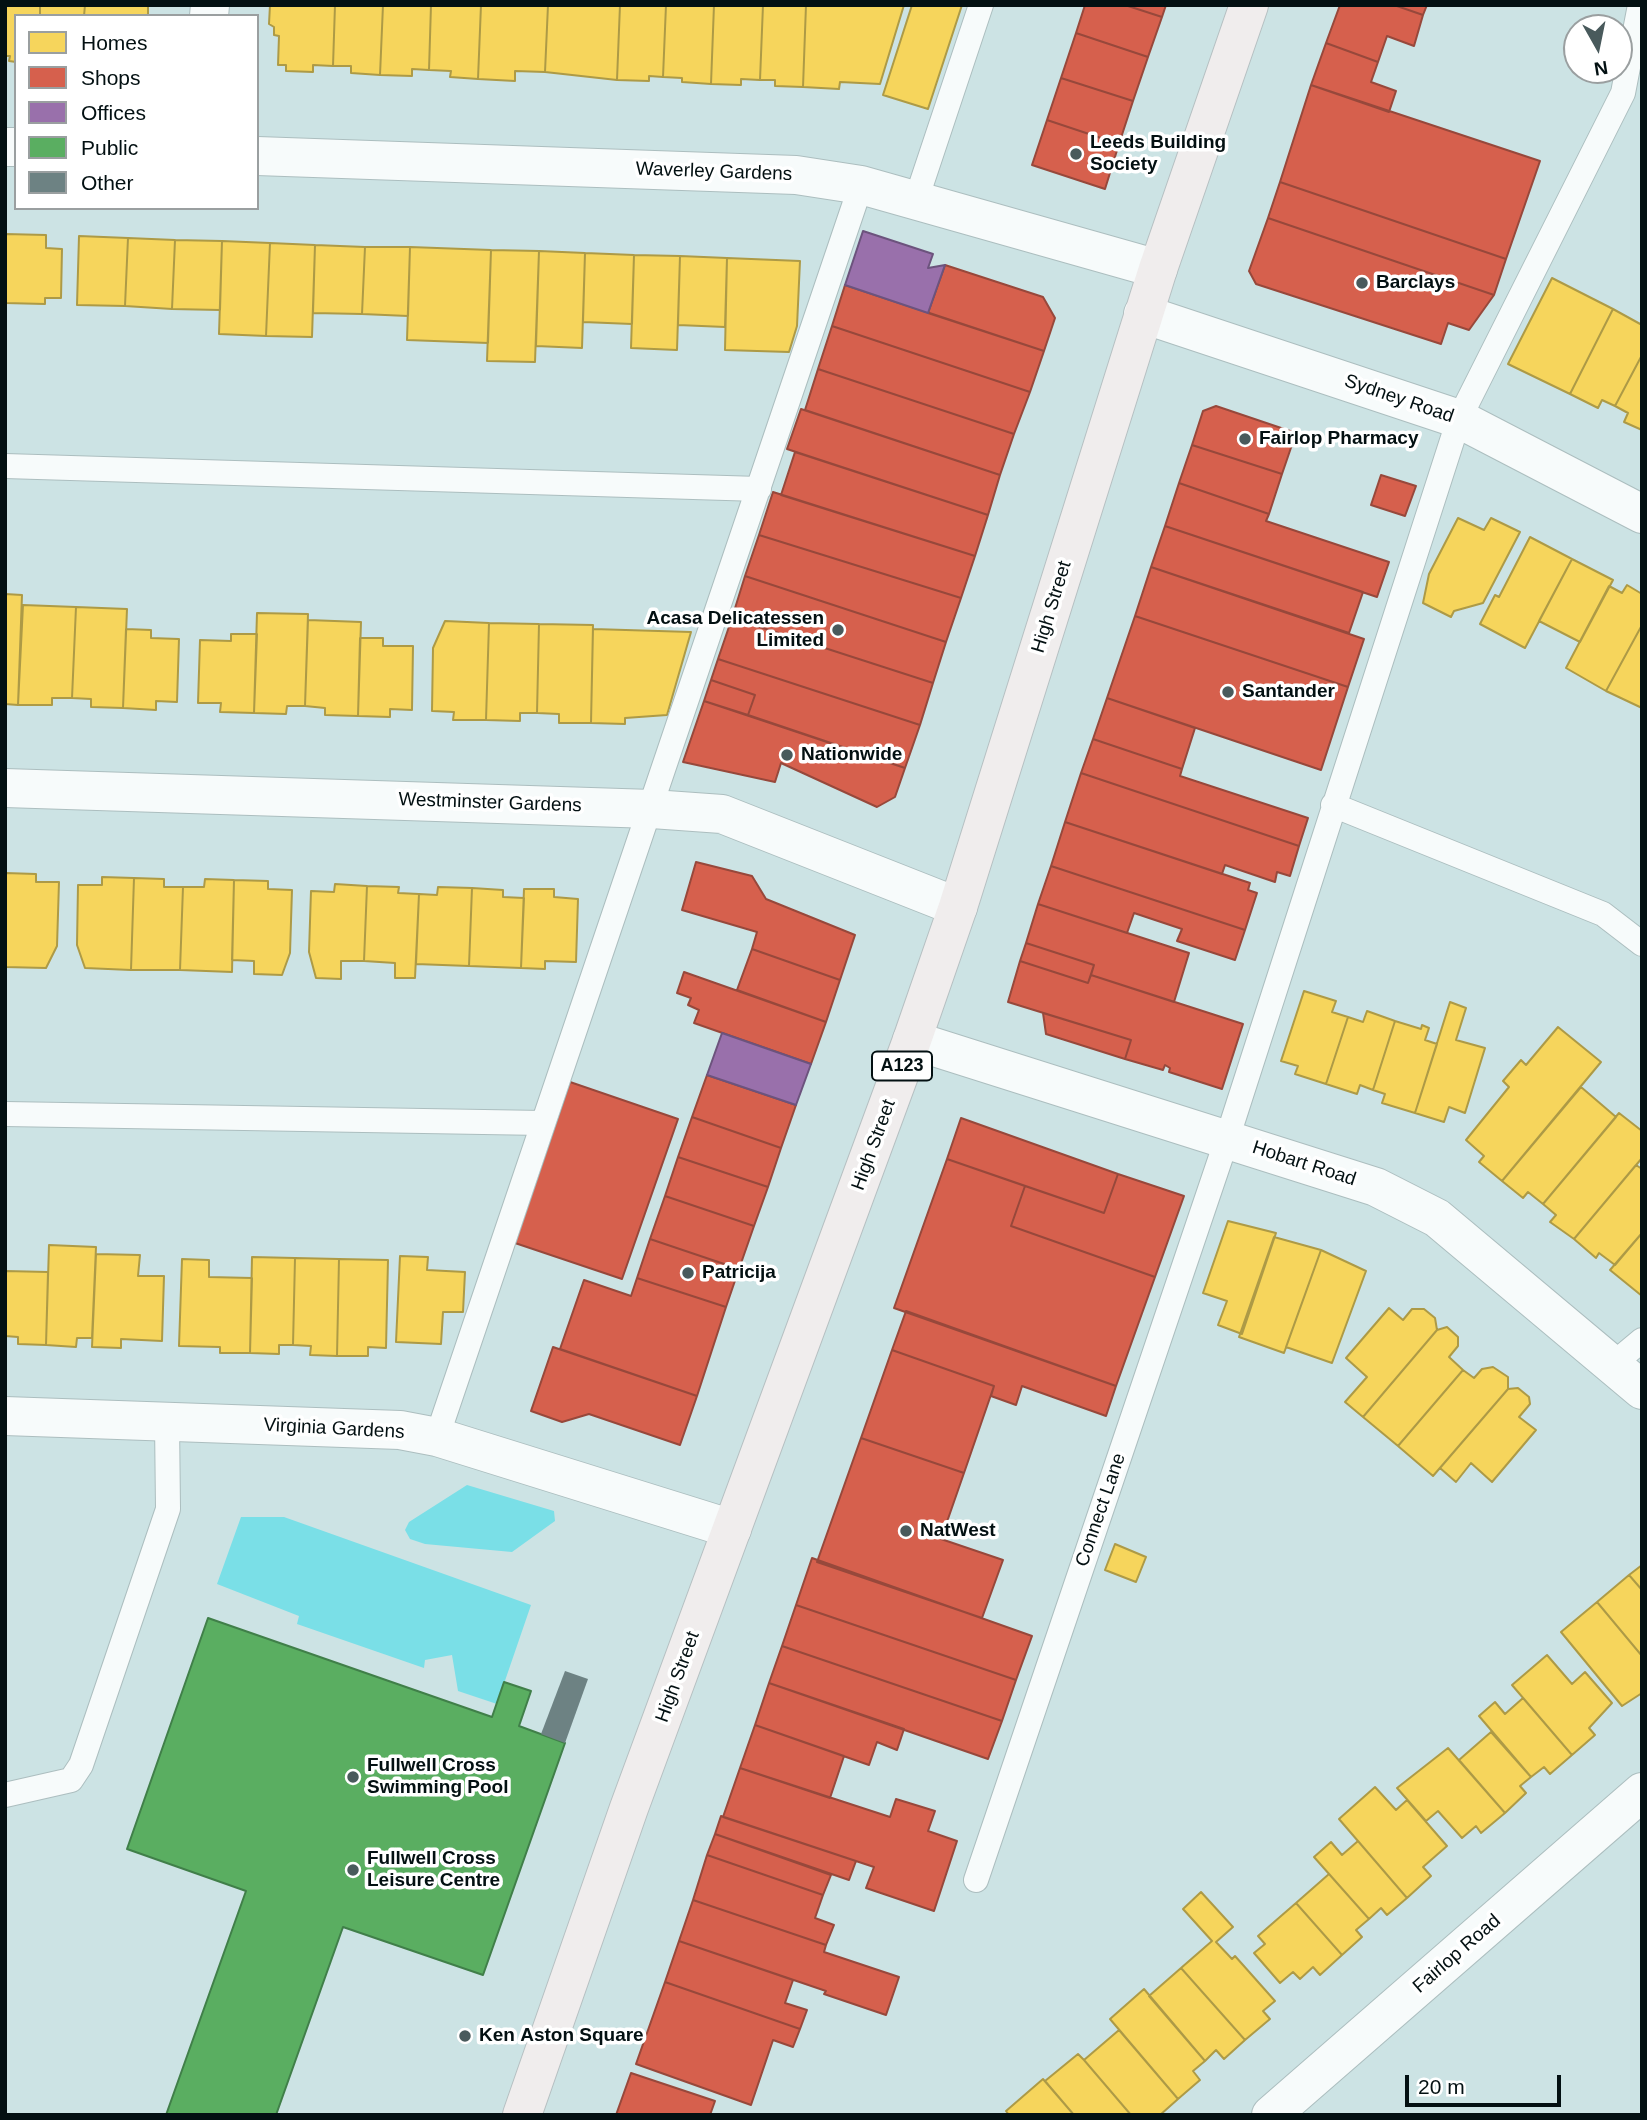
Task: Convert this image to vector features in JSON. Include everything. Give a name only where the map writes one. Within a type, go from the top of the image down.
[{"type":"main road","name":"High Street","points":[[522,2115],[958,907],[1143,314],[1249,5]]},
{"type":"street","name":"Waverley Gardens","points":[[259,156],[796,175],[861,185],[1158,270]]},
{"type":"street","name":"Sydney Road","points":[[1143,314],[1459,419],[1642,514]]},
{"type":"street","name":"Westminster Gardens","points":[[5,788],[652,808],[722,814],[958,907]]},
{"type":"street","name":"Hobart Road","points":[[912,1040],[1376,1187],[1437,1218],[1642,1390]]},
{"type":"street","name":"Virginia Gardens","points":[[5,1416],[400,1430],[437,1437],[732,1529]]},
{"type":"street","name":"Fairlop Road","points":[[1272,2115],[1642,1793]]},
{"type":"lane","points":[[916,200],[981,5]]},
{"type":"lane","name":"Connect Lane","points":[[976,1880],[1227,1139],[1459,419],[1632,97],[1640,5]]},
{"type":"lane","points":[[437,1437],[861,185]]},
{"type":"lane","points":[[5,466],[759,489]]},
{"type":"lane","points":[[1333,804],[1603,914],[1642,944]]},
{"type":"lane","points":[[5,1114],[543,1124]]},
{"type":"lane","points":[[1612,1365],[1642,1340]]},
{"type":"lane","points":[[5,1795],[71,1780],[81,1765],[168,1509],[167,1422]]},
{"type":"shaded area","points":[[467,1485],[554,1511],[555,1521],[512,1552],[425,1544],[410,1539],[405,1530],[409,1522]]},
{"type":"shaded area","points":[[241,1517],[284,1517],[531,1605],[497,1704],[458,1691],[452,1655],[425,1660],[424,1668],[297,1624],[299,1616],[217,1584]]},
{"type":"building: Homes","points":[[5,5],[40,5],[40,14],[14,14],[14,62],[9,61],[10,56],[5,56]]},
{"type":"building: Homes","points":[[40,5],[85,5],[84,14],[40,14]]},
{"type":"building: Homes","points":[[85,5],[148,5],[148,14],[84,14]]},
{"type":"building: Homes","points":[[270,5],[335,5],[333,66],[313,65],[313,72],[286,71],[286,65],[278,65],[279,36],[274,35],[274,27],[269,24]]},
{"type":"building: Homes","points":[[335,5],[383,5],[380,75],[351,73],[351,66],[333,66]]},
{"type":"building: Homes","points":[[383,5],[431,5],[429,70],[412,69],[412,76],[380,75]]},
{"type":"building: Homes","points":[[431,5],[481,5],[478,79],[450,77],[451,71],[429,70]]},
{"type":"building: Homes","points":[[481,5],[548,5],[545,72],[515,71],[515,81],[478,79]]},
{"type":"building: Homes","points":[[548,5],[620,5],[617,80],[545,72]]},
{"type":"building: Homes","points":[[620,5],[666,5],[663,77],[649,76],[649,81],[617,80]]},
{"type":"building: Homes","points":[[666,5],[714,5],[711,84],[682,82],[682,78],[663,77]]},
{"type":"building: Homes","points":[[714,5],[763,5],[760,80],[741,79],[741,85],[711,84]]},
{"type":"building: Homes","points":[[763,5],[806,5],[803,87],[775,86],[775,80],[760,80]]},
{"type":"building: Homes","points":[[806,5],[904,5],[880,84],[840,82],[839,89],[803,87]]},
{"type":"building: Homes","points":[[912,5],[962,5],[928,109],[883,95]]},
{"type":"building: Homes","points":[[5,234],[46,235],[46,248],[62,249],[61,298],[45,298],[45,304],[5,303]]},
{"type":"building: Homes","points":[[79,236],[128,238],[125,306],[77,305]]},
{"type":"building: Homes","points":[[128,238],[175,240],[172,309],[125,306]]},
{"type":"building: Homes","points":[[175,240],[222,241],[220,310],[172,309]]},
{"type":"building: Homes","points":[[222,241],[270,243],[266,336],[219,334]]},
{"type":"building: Homes","points":[[270,243],[315,245],[312,337],[266,336]]},
{"type":"building: Homes","points":[[315,245],[365,247],[362,314],[313,313]]},
{"type":"building: Homes","points":[[365,247],[410,247],[408,316],[362,314]]},
{"type":"building: Homes","points":[[410,247],[491,250],[488,343],[407,340]]},
{"type":"building: Homes","points":[[491,250],[539,251],[535,362],[487,361]]},
{"type":"building: Homes","points":[[539,251],[585,253],[582,348],[536,346]]},
{"type":"building: Homes","points":[[585,253],[634,255],[632,324],[583,322]]},
{"type":"building: Homes","points":[[634,255],[680,256],[677,350],[631,348]]},
{"type":"building: Homes","points":[[680,256],[727,258],[725,327],[678,325]]},
{"type":"building: Homes","points":[[727,258],[800,261],[797,326],[789,352],[725,350]]},
{"type":"building: Homes","points":[[1552,278],[1613,309],[1570,394],[1508,364]]},
{"type":"building: Homes","points":[[1613,309],[1642,325],[1642,355],[1615,406],[1602,400],[1598,408],[1570,394]]},
{"type":"building: Homes","points":[[1642,355],[1642,430],[1624,422],[1628,413],[1615,406]]},
{"type":"building: Homes","points":[[1458,518],[1484,530],[1491,518],[1520,532],[1483,603],[1454,611],[1451,617],[1423,603],[1429,574]]},
{"type":"building: Homes","points":[[1530,537],[1572,559],[1525,648],[1480,624],[1495,595],[1499,597]]},
{"type":"building: Homes","points":[[1572,559],[1613,580],[1580,642],[1539,621]]},
{"type":"building: Homes","points":[[1627,585],[1642,594],[1642,625],[1606,691],[1566,668],[1609,586],[1622,593]]},
{"type":"building: Homes","points":[[5,594],[22,595],[18,705],[5,704]]},
{"type":"building: Homes","points":[[23,605],[76,607],[72,698],[52,698],[52,705],[18,705]]},
{"type":"building: Homes","points":[[76,607],[127,609],[123,708],[91,707],[91,699],[72,698]]},
{"type":"building: Homes","points":[[257,613],[308,614],[305,706],[287,706],[286,714],[254,713]]},
{"type":"building: Homes","points":[[308,620],[361,622],[358,716],[325,715],[325,708],[305,706]]},
{"type":"building: Homes","points":[[445,621],[489,623],[486,720],[453,720],[454,712],[432,711],[433,648]]},
{"type":"building: Homes","points":[[489,623],[539,624],[537,713],[520,713],[520,721],[486,720]]},
{"type":"building: Homes","points":[[539,624],[593,625],[591,723],[559,723],[559,714],[537,713]]},
{"type":"building: Homes","points":[[1642,625],[1642,708],[1606,691]]},
{"type":"building: Homes","points":[[126,629],[151,630],[151,638],[179,639],[177,702],[156,701],[156,710],[123,708]]},
{"type":"building: Homes","points":[[593,629],[691,632],[667,715],[625,718],[625,724],[591,723]]},
{"type":"building: Homes","points":[[231,634],[257,634],[254,713],[220,712],[221,703],[198,703],[200,640],[231,641]]},
{"type":"building: Homes","points":[[360,638],[383,638],[383,646],[413,646],[412,710],[390,709],[390,717],[358,716]]},
{"type":"building: Homes","points":[[5,873],[36,874],[36,882],[59,882],[57,946],[46,968],[5,967]]},
{"type":"building: Homes","points":[[102,877],[134,878],[131,970],[85,968],[77,945],[78,885],[102,885]]},
{"type":"building: Homes","points":[[134,878],[164,879],[164,887],[183,887],[180,970],[131,970]]},
{"type":"building: Homes","points":[[205,879],[234,880],[232,972],[180,970],[183,887],[204,887]]},
{"type":"building: Homes","points":[[234,880],[268,881],[268,889],[292,890],[290,953],[282,975],[254,974],[254,961],[232,960]]},
{"type":"building: Homes","points":[[335,884],[367,886],[364,961],[341,961],[341,979],[316,978],[309,952],[311,891],[334,892]]},
{"type":"building: Homes","points":[[367,886],[399,887],[398,893],[419,894],[415,978],[395,978],[395,963],[364,961]]},
{"type":"building: Homes","points":[[438,887],[472,888],[469,966],[416,964],[419,894],[437,895]]},
{"type":"building: Homes","points":[[472,888],[503,890],[503,897],[524,898],[521,968],[469,966]]},
{"type":"building: Homes","points":[[524,889],[554,889],[554,897],[578,899],[576,962],[545,961],[545,969],[521,968]]},
{"type":"building: Homes","points":[[1304,991],[1336,1001],[1332,1012],[1348,1017],[1326,1084],[1295,1074],[1298,1066],[1281,1061]]},
{"type":"building: Homes","points":[[1450,1002],[1466,1008],[1456,1040],[1485,1048],[1465,1113],[1449,1107],[1444,1122],[1415,1113]]},
{"type":"building: Homes","points":[[1367,1011],[1395,1021],[1373,1090],[1360,1085],[1357,1094],[1326,1084],[1348,1017],[1363,1022]]},
{"type":"building: Homes","points":[[1395,1021],[1421,1029],[1422,1025],[1429,1028],[1425,1040],[1437,1044],[1415,1113],[1382,1103],[1385,1094],[1373,1090]]},
{"type":"building: Homes","points":[[1558,1027],[1601,1062],[1502,1181],[1479,1162],[1484,1156],[1466,1140],[1509,1087],[1503,1081],[1521,1060],[1526,1065]]},
{"type":"building: Homes","points":[[1581,1087],[1616,1117],[1543,1204],[1528,1192],[1523,1198],[1502,1181]]},
{"type":"building: Homes","points":[[1619,1113],[1642,1131],[1642,1158],[1574,1239],[1550,1222],[1556,1215],[1543,1204]]},
{"type":"building: Homes","points":[[1636,1165],[1642,1169],[1642,1233],[1615,1265],[1599,1253],[1596,1258],[1574,1239]]},
{"type":"building: Homes","points":[[1228,1221],[1276,1233],[1242,1334],[1218,1325],[1227,1301],[1203,1293]]},
{"type":"building: Homes","points":[[1642,1233],[1642,1296],[1610,1270]]},
{"type":"building: Homes","points":[[1274,1237],[1321,1250],[1284,1353],[1239,1337]]},
{"type":"building: Homes","points":[[49,1245],[96,1247],[92,1338],[77,1338],[76,1347],[46,1345]]},
{"type":"building: Homes","points":[[1321,1250],[1366,1271],[1332,1363],[1286,1347]]},
{"type":"building: Homes","points":[[96,1254],[140,1255],[138,1276],[164,1276],[162,1341],[121,1339],[121,1348],[92,1347]]},
{"type":"building: Homes","points":[[400,1256],[428,1257],[427,1270],[465,1272],[463,1312],[443,1312],[441,1344],[396,1342]]},
{"type":"building: Homes","points":[[252,1257],[295,1258],[293,1345],[279,1345],[279,1354],[250,1353]]},
{"type":"building: Homes","points":[[295,1258],[339,1259],[337,1356],[310,1355],[311,1346],[293,1345]]},
{"type":"building: Homes","points":[[182,1259],[209,1260],[209,1277],[252,1278],[250,1353],[220,1353],[220,1347],[179,1346]]},
{"type":"building: Homes","points":[[339,1259],[388,1260],[386,1348],[368,1347],[368,1356],[337,1356]]},
{"type":"building: Homes","points":[[5,1271],[48,1272],[46,1345],[18,1344],[18,1337],[5,1336]]},
{"type":"building: Homes","points":[[1389,1308],[1403,1320],[1412,1309],[1424,1309],[1435,1318],[1437,1330],[1363,1417],[1345,1402],[1367,1377],[1346,1358]]},
{"type":"building: Homes","points":[[1447,1327],[1458,1337],[1458,1346],[1449,1357],[1463,1370],[1398,1446],[1363,1417],[1437,1330]]},
{"type":"building: Homes","points":[[1493,1367],[1508,1377],[1508,1389],[1433,1476],[1398,1446],[1463,1370],[1474,1378],[1482,1369]]},
{"type":"building: Homes","points":[[1518,1388],[1529,1397],[1530,1404],[1519,1417],[1536,1430],[1492,1482],[1471,1463],[1456,1482],[1440,1468],[1508,1389]]},
{"type":"building: Homes","points":[[1115,1544],[1146,1557],[1136,1582],[1105,1570]]},
{"type":"building: Homes","points":[[1642,1565],[1642,1590],[1629,1575]]},
{"type":"building: Homes","points":[[1629,1575],[1642,1590],[1642,1656],[1597,1602]]},
{"type":"building: Homes","points":[[1597,1602],[1642,1656],[1642,1693],[1622,1706],[1561,1632]]},
{"type":"building: Homes","points":[[1547,1655],[1572,1684],[1585,1672],[1612,1703],[1589,1728],[1595,1735],[1572,1755],[1512,1685]]},
{"type":"building: Homes","points":[[1523,1698],[1572,1755],[1550,1774],[1544,1767],[1531,1777],[1479,1716],[1495,1702],[1505,1714]]},
{"type":"building: Homes","points":[[1491,1732],[1531,1777],[1520,1786],[1526,1793],[1505,1813],[1459,1760]]},
{"type":"building: Homes","points":[[1448,1748],[1505,1813],[1481,1833],[1476,1826],[1462,1838],[1438,1811],[1426,1821],[1397,1788]]},
{"type":"building: Homes","points":[[1375,1787],[1396,1810],[1407,1800],[1447,1846],[1423,1867],[1431,1876],[1407,1898],[1339,1819]]},
{"type":"building: Homes","points":[[1358,1841],[1407,1898],[1387,1915],[1381,1908],[1369,1919],[1314,1857],[1331,1842],[1342,1855]]},
{"type":"building: Homes","points":[[1329,1874],[1369,1919],[1356,1930],[1362,1937],[1342,1955],[1296,1903]]},
{"type":"building: Homes","points":[[1201,1892],[1233,1927],[1216,1942],[1232,1959],[1235,1956],[1275,2001],[1263,2011],[1270,2019],[1245,2040],[1181,1968],[1212,1941],[1183,1909]]},
{"type":"building: Homes","points":[[1296,1903],[1342,1955],[1320,1975],[1313,1967],[1300,1979],[1293,1972],[1280,1983],[1254,1953],[1265,1944],[1258,1936]]},
{"type":"building: Homes","points":[[1181,1968],[1245,2040],[1224,2059],[1216,2050],[1205,2061],[1149,1996]]},
{"type":"building: Homes","points":[[1144,1989],[1205,2061],[1193,2071],[1200,2080],[1178,2099],[1110,2019]]},
{"type":"building: Homes","points":[[1119,2030],[1178,2099],[1160,2115],[1131,2115],[1084,2060]]},
{"type":"building: Homes","points":[[1078,2054],[1131,2115],[1074,2115],[1045,2081]]},
{"type":"building: Homes","points":[[1043,2079],[1074,2115],[1009,2115],[1006,2111]]},
{"type":"building: Shops","points":[[1085,5],[1125,5],[1162,17],[1148,57],[1076,33]]},
{"type":"building: Shops","points":[[1125,5],[1166,5],[1162,17]]},
{"type":"building: Shops","points":[[1340,5],[1394,5],[1423,15],[1414,46],[1387,36],[1378,62],[1326,43]]},
{"type":"building: Shops","points":[[1394,5],[1427,5],[1423,15]]},
{"type":"building: Shops","points":[[1076,33],[1148,57],[1133,101],[1061,78]]},
{"type":"building: Shops","points":[[1326,43],[1378,62],[1371,82],[1396,91],[1389,112],[1311,85]]},
{"type":"building: Shops","points":[[1061,78],[1133,101],[1119,144],[1047,120]]},
{"type":"building: Shops","points":[[1311,85],[1540,161],[1506,259],[1280,182]]},
{"type":"building: Shops","points":[[1047,120],[1119,144],[1105,189],[1032,165]]},
{"type":"building: Shops","points":[[1280,182],[1506,259],[1494,295],[1268,218]]},
{"type":"building: Shops","points":[[1268,218],[1494,295],[1469,330],[1448,323],[1441,344],[1256,284],[1249,271]]},
{"type":"building: Shops","points":[[945,265],[1043,297],[1055,318],[1044,351],[928,313]]},
{"type":"building: Shops","points":[[845,285],[1044,351],[1030,392],[832,326]]},
{"type":"building: Shops","points":[[832,326],[1030,392],[1014,434],[818,369]]},
{"type":"building: Shops","points":[[818,369],[1014,434],[1000,475],[805,410]]},
{"type":"building: Shops","points":[[1216,406],[1296,433],[1282,474],[1192,445],[1203,411]]},
{"type":"building: Shops","points":[[801,409],[1000,475],[988,515],[787,449]]},
{"type":"building: Shops","points":[[1192,445],[1282,474],[1269,514],[1179,483]]},
{"type":"building: Shops","points":[[795,452],[988,515],[975,556],[781,495]]},
{"type":"building: Shops","points":[[1381,475],[1416,486],[1405,516],[1371,505]]},
{"type":"building: Shops","points":[[1179,483],[1269,514],[1266,521],[1389,562],[1377,597],[1165,526]]},
{"type":"building: Shops","points":[[773,492],[975,556],[961,598],[759,535]]},
{"type":"building: Shops","points":[[1165,526],[1363,592],[1349,633],[1151,567]]},
{"type":"building: Shops","points":[[759,535],[961,598],[946,642],[745,576]]},
{"type":"building: Shops","points":[[1151,567],[1364,639],[1348,687],[1135,616]]},
{"type":"building: Shops","points":[[745,576],[946,642],[933,683],[732,618]]},
{"type":"building: Shops","points":[[1135,616],[1348,687],[1321,770],[1107,698]]},
{"type":"building: Shops","points":[[732,618],[933,683],[920,725],[718,659]]},
{"type":"building: Shops","points":[[718,659],[920,725],[905,768],[748,715],[755,695],[711,680]]},
{"type":"building: Shops","points":[[711,680],[755,695],[748,715],[704,701]]},
{"type":"building: Shops","points":[[1107,698],[1195,728],[1182,769],[1093,739]]},
{"type":"building: Shops","points":[[704,701],[905,768],[895,797],[877,807],[781,763],[775,782],[683,762]]},
{"type":"building: Shops","points":[[1093,739],[1182,769],[1180,776],[1308,818],[1299,846],[1081,773]]},
{"type":"building: Shops","points":[[1081,773],[1299,846],[1290,876],[1277,872],[1275,882],[1225,865],[1222,874],[1065,822]]},
{"type":"building: Shops","points":[[1065,822],[1250,883],[1248,890],[1257,893],[1245,930],[1051,866]]},
{"type":"building: Shops","points":[[696,862],[752,876],[766,899],[855,935],[840,980],[752,949],[757,932],[682,910]]},
{"type":"building: Shops","points":[[1051,866],[1245,930],[1235,960],[1177,941],[1182,929],[1134,913],[1127,933],[1038,904]]},
{"type":"building: Shops","points":[[1038,904],[1189,953],[1174,1002],[1091,975],[1094,965],[1026,943]]},
{"type":"building: Shops","points":[[1026,943],[1094,965],[1088,983],[1020,961]]},
{"type":"building: Shops","points":[[752,949],[840,980],[826,1022],[737,990]]},
{"type":"building: Shops","points":[[1020,961],[1088,983],[1091,975],[1243,1024],[1222,1089],[1169,1072],[1170,1068],[1165,1065],[1163,1070],[1125,1059],[1131,1040],[1008,1002]]},
{"type":"building: Shops","points":[[684,972],[826,1022],[811,1064],[694,1023],[699,1010],[688,1005],[691,998],[677,993]]},
{"type":"building: Shops","points":[[1043,1013],[1131,1040],[1125,1059],[1046,1034]]},
{"type":"building: Shops","points":[[707,1075],[796,1105],[781,1148],[692,1117]]},
{"type":"building: Shops","points":[[570,1082],[678,1119],[622,1279],[515,1243]]},
{"type":"building: Shops","points":[[692,1117],[781,1148],[768,1187],[678,1157]]},
{"type":"building: Shops","points":[[961,1118],[1118,1174],[1104,1213],[947,1159]]},
{"type":"building: Shops","points":[[678,1157],[768,1187],[754,1226],[665,1196]]},
{"type":"building: Shops","points":[[947,1159],[1025,1186],[1011,1226],[1155,1277],[1116,1386],[894,1308]]},
{"type":"building: Shops","points":[[1118,1174],[1184,1196],[1155,1277],[1011,1226],[1025,1186],[1104,1213]]},
{"type":"building: Shops","points":[[665,1196],[754,1226],[739,1269],[650,1239]]},
{"type":"building: Shops","points":[[650,1239],[739,1269],[726,1307],[637,1278]]},
{"type":"building: Shops","points":[[637,1278],[726,1307],[697,1396],[560,1349],[584,1280],[631,1296]]},
{"type":"building: Shops","points":[[906,1311],[1116,1386],[1106,1416],[1022,1386],[1016,1405],[991,1396],[994,1386],[892,1350]]},
{"type":"building: Shops","points":[[553,1347],[697,1396],[680,1445],[589,1414],[562,1422],[531,1411]]},
{"type":"building: Shops","points":[[892,1350],[994,1386],[964,1473],[861,1438]]},
{"type":"building: Shops","points":[[861,1438],[964,1473],[941,1539],[1003,1560],[982,1618],[817,1562]]},
{"type":"building: Shops","points":[[812,1558],[1032,1636],[1016,1680],[796,1605]]},
{"type":"building: Shops","points":[[796,1605],[1016,1680],[1002,1721],[782,1646]]},
{"type":"building: Shops","points":[[782,1646],[1002,1721],[988,1759],[769,1683]]},
{"type":"building: Shops","points":[[769,1683],[904,1729],[897,1750],[877,1742],[869,1765],[755,1725]]},
{"type":"building: Shops","points":[[755,1725],[844,1756],[830,1798],[740,1768]]},
{"type":"building: Shops","points":[[740,1768],[890,1817],[896,1799],[935,1811],[928,1831],[957,1841],[934,1911],[866,1888],[874,1867],[723,1817]]},
{"type":"building: Shops","points":[[721,1816],[856,1861],[849,1880],[715,1834]]},
{"type":"building: Shops","points":[[715,1834],[831,1875],[823,1895],[707,1855]]},
{"type":"building: Shops","points":[[707,1855],[823,1895],[815,1918],[834,1925],[826,1945],[693,1900]]},
{"type":"building: Shops","points":[[693,1900],[826,1945],[824,1952],[899,1977],[886,2015],[824,1994],[826,1991],[679,1941]]},
{"type":"building: Shops","points":[[679,1941],[793,1980],[785,2003],[807,2010],[800,2029],[665,1982]]},
{"type":"building: Shops","points":[[665,1982],[800,2029],[793,2047],[773,2040],[751,2105],[636,2064]]},
{"type":"building: Shops","points":[[631,2073],[715,2101],[710,2115],[616,2115]]},
{"type":"building: Offices","points":[[863,231],[933,254],[928,268],[945,265],[928,313],[845,285]]},
{"type":"building: Offices","points":[[722,1033],[811,1064],[796,1105],[707,1075]]},
{"type":"building: Public","name":"Fullwell Cross Leisure Centre","points":[[208,1618],[492,1717],[504,1682],[531,1691],[519,1726],[565,1743],[483,1975],[343,1927],[276,2115],[166,2115],[246,1891],[127,1849]]},
{"type":"building: Other","points":[[565,1671],[588,1679],[565,1743],[541,1734]]},
{"type":"place","name":"Leeds Building Society","points":[[1076,154]]},
{"type":"place","name":"Barclays","points":[[1362,283]]},
{"type":"place","name":"Fairlop Pharmacy","points":[[1245,439]]},
{"type":"place","name":"Acasa Delicatessen Limited","points":[[838,630]]},
{"type":"place","name":"Santander","points":[[1228,692]]},
{"type":"place","name":"Nationwide","points":[[787,755]]},
{"type":"place","name":"Patricija","points":[[688,1273]]},
{"type":"place","name":"NatWest","points":[[906,1531]]},
{"type":"place","name":"Fullwell Cross Swimming Pool","points":[[353,1777]]},
{"type":"place","name":"Fullwell Cross Leisure Centre","points":[[353,1870]]},
{"type":"place","name":"Ken Aston Square","points":[[465,2036]]}]
